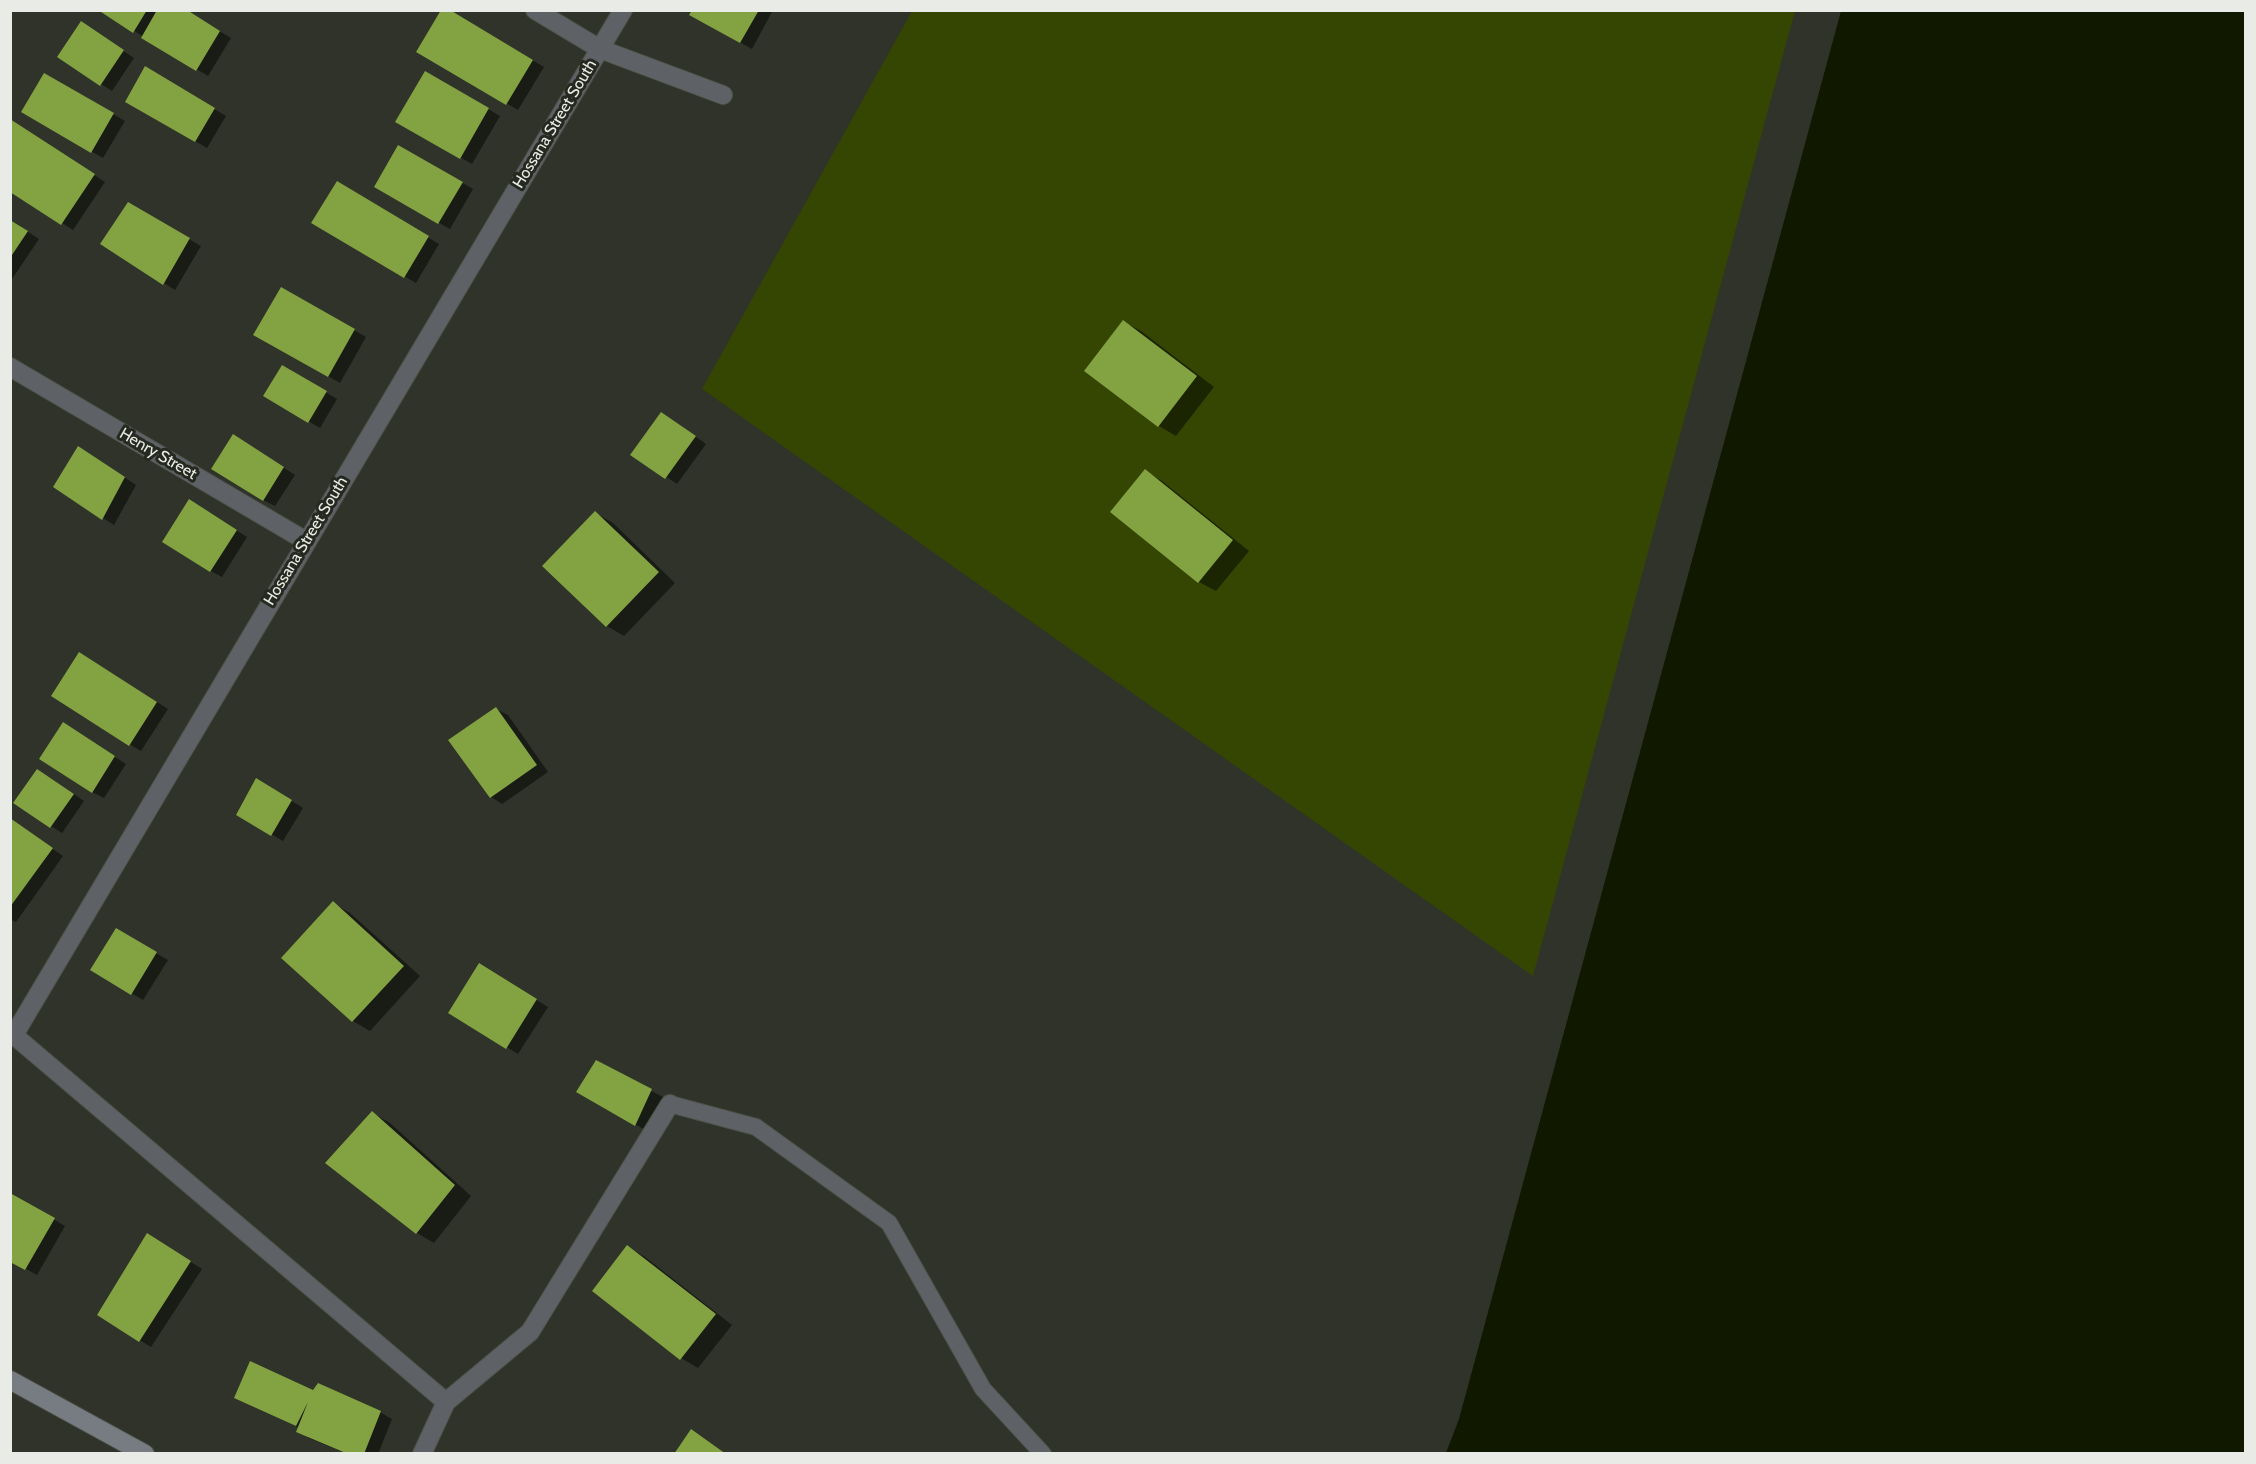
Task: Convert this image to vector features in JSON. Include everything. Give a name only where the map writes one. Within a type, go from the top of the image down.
[{"type":"main road","points":[[10,1380],[145,1454]]},
{"type":"street","points":[[535,10],[600,49],[723,96]]},
{"type":"street","name":"Hossana Street South","points":[[12,1034],[623,10]]},
{"type":"street","name":"Henry Street","points":[[10,367],[306,541]]},
{"type":"street","points":[[12,1034],[446,1402]]},
{"type":"street","points":[[422,1454],[446,1402],[530,1332],[670,1104]]},
{"type":"lane","points":[[670,1104],[756,1127],[889,1223],[983,1389],[1043,1454]]},
{"type":"green space","points":[[912,11],[1795,11],[1533,976],[702,389]]},
{"type":"shaded area","points":[[1841,11],[2245,11],[2245,1453],[1446,1453],[1459,1419]]},
{"type":"building","points":[[98,10],[147,10],[133,33]]},
{"type":"building","points":[[157,10],[187,10],[220,31],[196,71],[141,38]]},
{"type":"building","points":[[441,10],[450,10],[533,60],[506,105],[416,52]]},
{"type":"building","points":[[692,10],[759,10],[740,43],[689,15]]},
{"type":"building","points":[[81,21],[124,50],[100,86],[57,57]]},
{"type":"building","points":[[145,66],[215,108],[195,142],[125,102]]},
{"type":"building","points":[[425,71],[489,108],[460,159],[395,122]]},
{"type":"building","points":[[44,73],[114,113],[91,153],[21,112]]},
{"type":"building","points":[[10,119],[95,174],[61,225],[10,192]]},
{"type":"building","points":[[398,145],[463,182],[438,224],[374,187]]},
{"type":"building","points":[[337,181],[429,236],[404,278],[311,223]]},
{"type":"building","points":[[128,202],[190,238],[163,285],[100,244]]},
{"type":"building","points":[[10,220],[28,231],[10,258]]},
{"type":"building","points":[[281,287],[355,329],[328,377],[253,335]]},
{"type":"building","points":[[1123,320],[1197,376],[1158,427],[1084,371]]},
{"type":"building","points":[[282,365],[327,391],[308,423],[263,396]]},
{"type":"building","points":[[661,412],[696,436],[665,479],[630,455]]},
{"type":"building","points":[[233,434],[284,467],[263,501],[211,469]]},
{"type":"building","points":[[78,446],[125,477],[102,520],[53,487]]},
{"type":"building","points":[[1145,469],[1233,540],[1198,583],[1110,512]]},
{"type":"building","points":[[189,499],[237,530],[210,572],[162,542]]},
{"type":"building","points":[[595,511],[659,572],[606,627],[542,566]]},
{"type":"building","points":[[79,652],[157,702],[129,746],[51,696]]},
{"type":"building","points":[[496,707],[537,765],[490,798],[448,740]]},
{"type":"building","points":[[63,722],[115,756],[92,793],[39,759]]},
{"type":"building","points":[[37,769],[74,794],[50,828],[13,803]]},
{"type":"building","points":[[256,778],[292,800],[271,836],[236,815]]},
{"type":"building","points":[[10,818],[53,848],[10,907]]},
{"type":"building","points":[[333,901],[404,966],[352,1022],[281,958]]},
{"type":"building","points":[[116,928],[157,952],[131,995],[90,970]]},
{"type":"building","points":[[479,963],[537,999],[506,1049],[448,1013]]},
{"type":"building","points":[[596,1060],[652,1089],[635,1126],[576,1092]]},
{"type":"building","points":[[372,1111],[455,1185],[416,1234],[325,1163]]},
{"type":"building","points":[[10,1193],[55,1218],[25,1270],[10,1262]]},
{"type":"building","points":[[147,1233],[191,1261],[139,1342],[97,1315]]},
{"type":"building","points":[[627,1245],[716,1314],[680,1360],[592,1291]]},
{"type":"building","points":[[250,1361],[313,1390],[318,1383],[381,1411],[364,1454],[348,1454],[296,1432],[308,1402],[296,1426],[234,1398]]},
{"type":"building","points":[[691,1429],[726,1454],[674,1454]]}]
